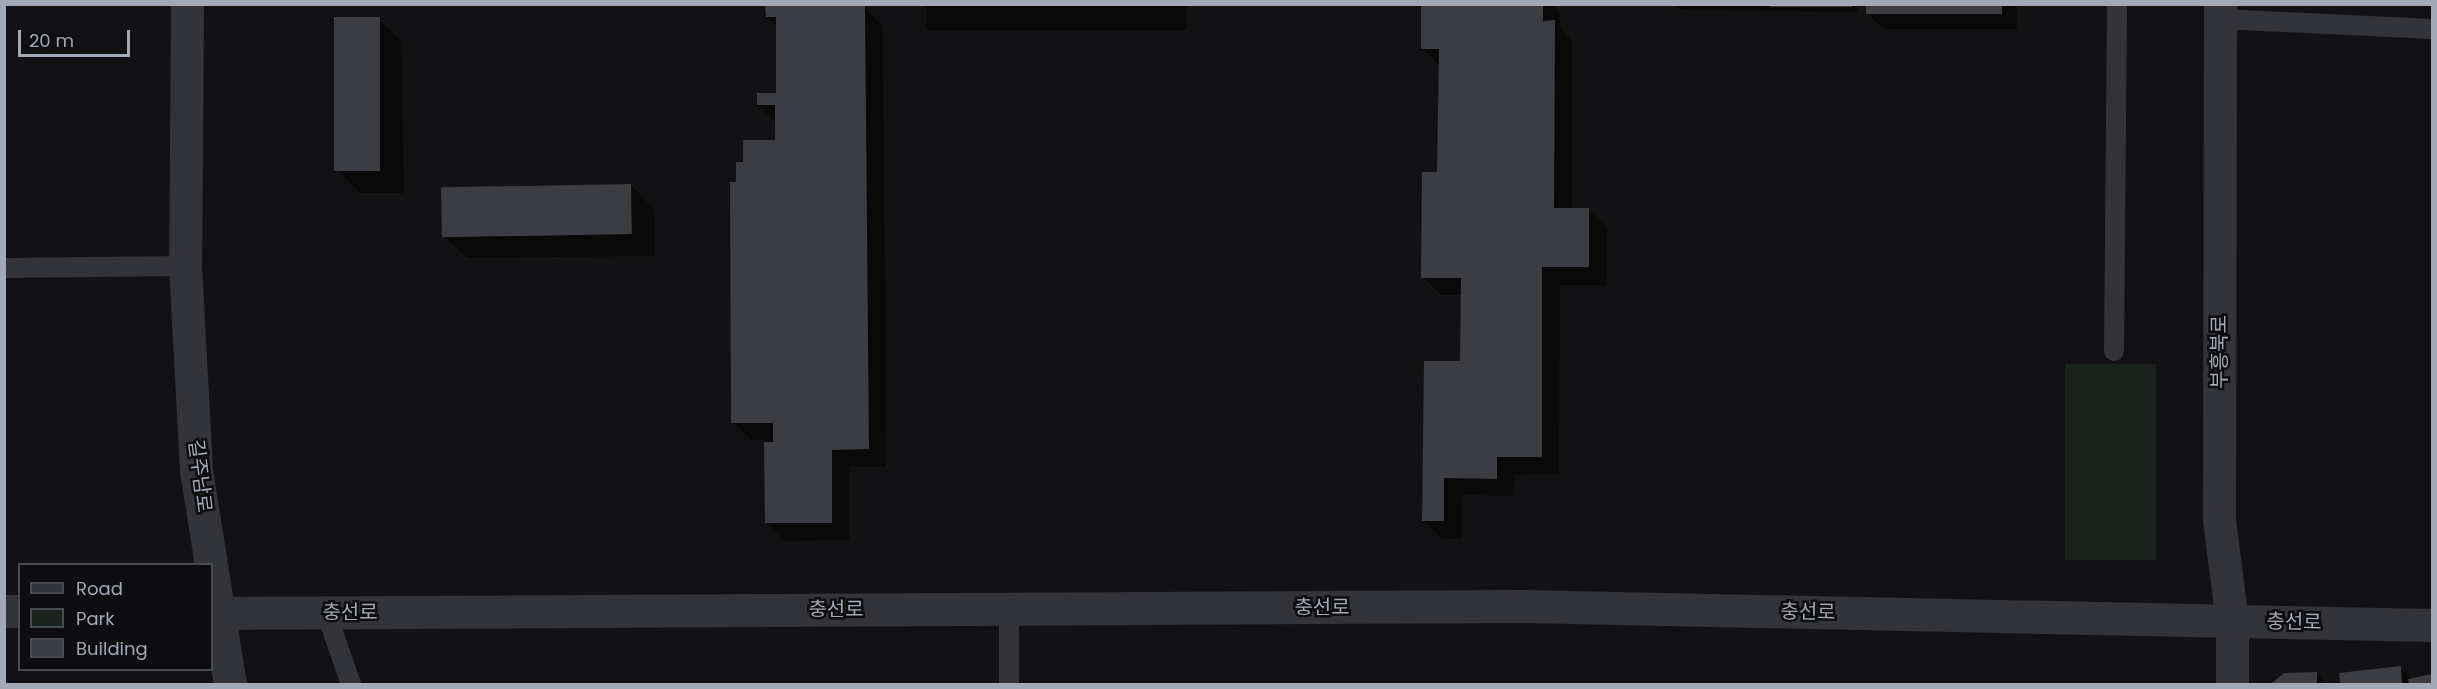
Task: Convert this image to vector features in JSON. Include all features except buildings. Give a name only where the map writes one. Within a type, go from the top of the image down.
[{"type":"street","name":"길주남로","points":[[187,4],[185,266],[196,470],[210,563]]},
{"type":"street","name":"부흥북로","points":[[2220,12],[2219,520],[2232,621],[2232,684]]},
{"type":"street","name":"길주남로","points":[[213,586],[230,684]]},
{"type":"street","name":"충선로","points":[[217,613],[1520,606],[2433,625]]},
{"type":"lane","points":[[2114,351],[2117,4]]},
{"type":"lane","name":"부흥북로","points":[[2220,12],[2433,29]]},
{"type":"lane","points":[[4,267],[185,266]]},
{"type":"lane","points":[[1009,609],[1009,684]]},
{"type":"lane","points":[[326,612],[351,684]]},
{"type":"green space","points":[[2065,364],[2156,364],[2156,560],[2065,560]]}]
